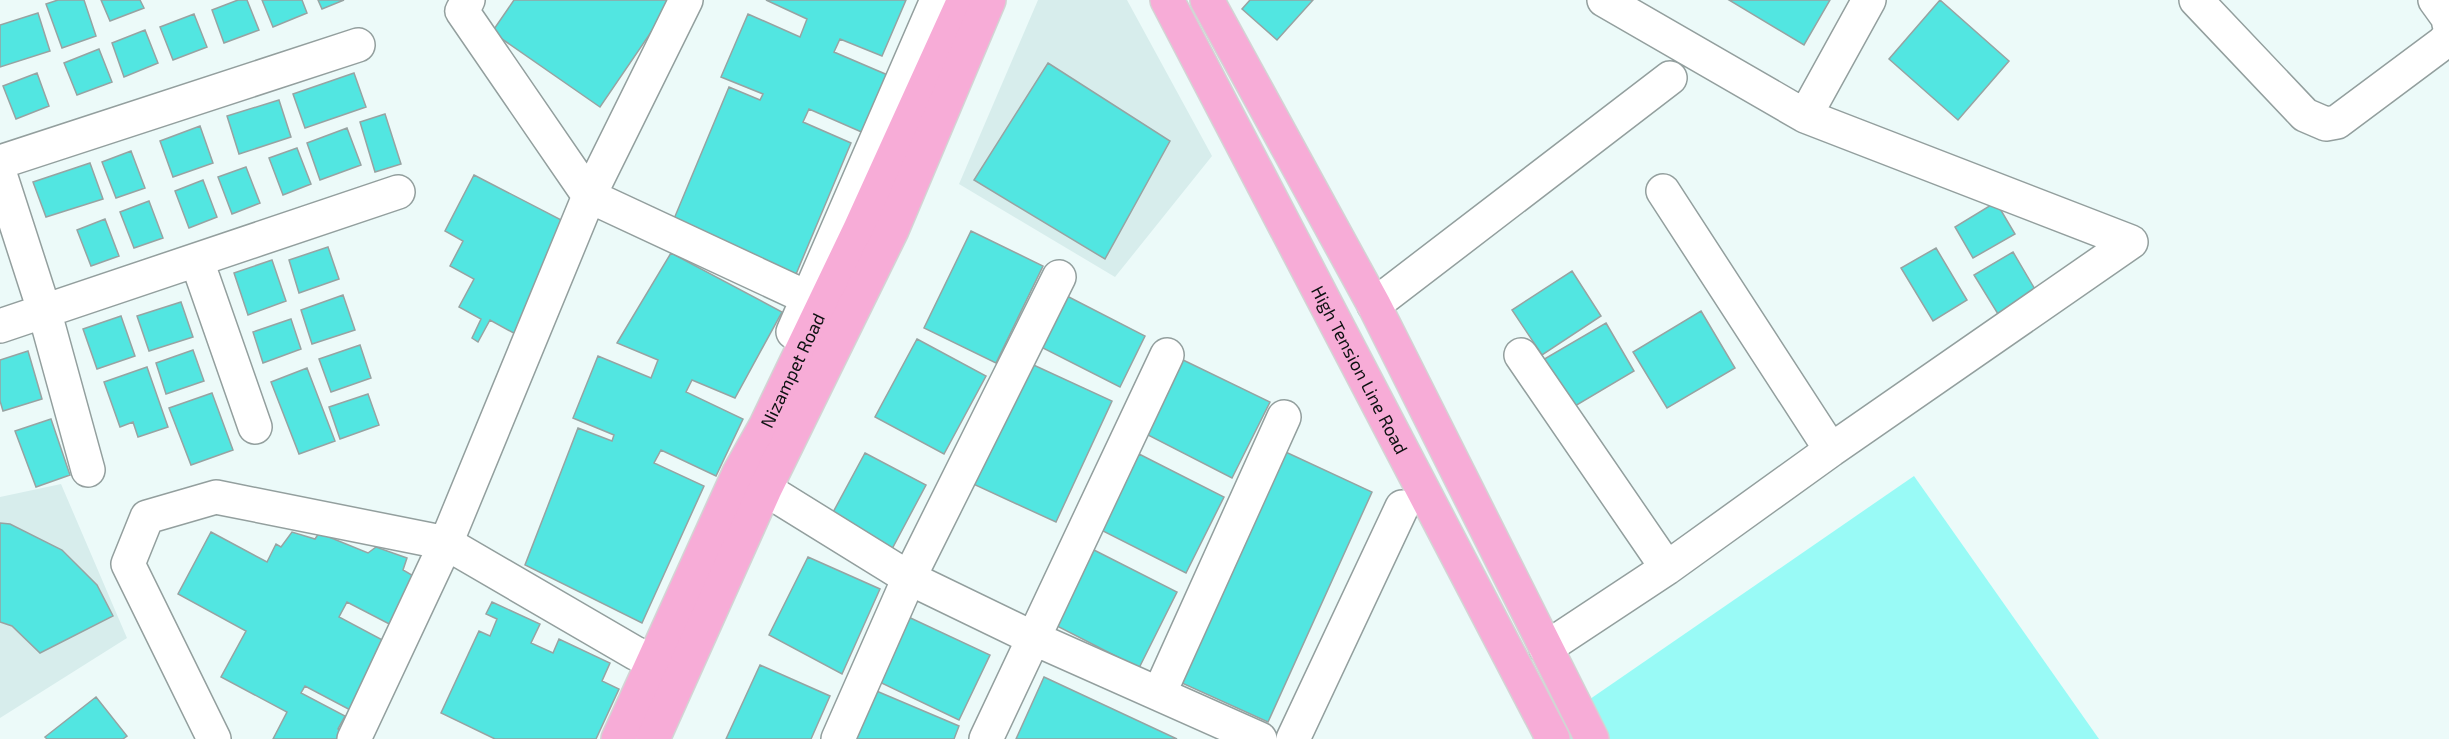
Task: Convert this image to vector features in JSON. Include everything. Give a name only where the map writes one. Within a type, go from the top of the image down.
[{"type":"main road","name":"Nizampet Road","points":[[653,739],[752,481],[766,425],[816,302],[964,0]]},
{"type":"main road","name":"Nizampet Road","points":[[618,739],[646,659],[752,481],[892,230],[989,0]]},
{"type":"main road","name":"High Tension Line Road","points":[[1167,0],[1553,739]]},
{"type":"main road","points":[[1208,0],[1374,305],[1592,739]]},
{"type":"main road","points":[[1261,180],[1296,162]]},
{"type":"street","points":[[354,739],[446,543],[589,196],[686,0]]},
{"type":"street","points":[[603,739],[646,659],[816,302],[937,0]]},
{"type":"street","points":[[1546,648],[1667,568],[1831,450],[2131,242],[1805,116],[1604,0]]},
{"type":"street","points":[[1805,116],[1869,0]]},
{"type":"street","points":[[2196,0],[2306,115],[2326,124],[2337,122],[2443,44],[2449,36]]},
{"type":"street","points":[[2435,0],[2448,18],[2449,24]]},
{"type":"street","points":[[461,4],[589,196],[816,302]]},
{"type":"street","points":[[0,162],[358,45]]},
{"type":"street","points":[[1374,305],[1670,78]]},
{"type":"street","points":[[0,174],[44,310],[88,470]]},
{"type":"street","points":[[1663,191],[1831,450]]},
{"type":"street","points":[[0,326],[398,192]]},
{"type":"street","points":[[197,261],[255,427]]},
{"type":"street","points":[[838,739],[909,578],[1059,277]]},
{"type":"street","points":[[986,739],[1167,355]]},
{"type":"street","points":[[1521,356],[1667,568]]},
{"type":"street","points":[[1159,694],[1284,417]]},
{"type":"street","points":[[752,481],[909,578],[1033,638],[1253,738]]},
{"type":"street","points":[[214,739],[128,564],[147,518],[216,497],[446,543],[646,659]]},
{"type":"street","points":[[1293,739],[1402,507]]},
{"type":"shaded area","points":[[1038,0],[1127,0],[1212,156],[1115,277],[959,184]]},
{"type":"shaded area","points":[[1914,476],[2099,739],[1532,739]]},
{"type":"shaded area","points":[[61,484],[127,638],[0,718],[0,497]]},
{"type":"building","points":[[58,0],[84,0],[96,36],[62,48],[46,4]]},
{"type":"building","points":[[101,0],[140,0],[144,8],[110,21]]},
{"type":"building","points":[[238,0],[247,0],[259,30],[224,43],[212,10]]},
{"type":"building","points":[[262,0],[302,0],[307,13],[273,27]]},
{"type":"building","points":[[318,0],[344,0],[322,9]]},
{"type":"building","points":[[514,0],[673,0],[600,107],[492,32]]},
{"type":"building","points":[[766,0],[906,0],[882,56],[840,39],[834,52],[890,76],[866,134],[809,109],[803,122],[851,143],[794,279],[671,226],[729,87],[760,100],[763,94],[721,77],[748,14],[800,37],[807,19]]},
{"type":"building","points":[[1250,0],[1313,0],[1277,40],[1242,9]]},
{"type":"building","points":[[1729,0],[1830,0],[1804,45]]},
{"type":"building","points":[[1940,0],[2009,61],[1958,120],[1889,59]]},
{"type":"building","points":[[38,13],[50,51],[0,67],[0,25]]},
{"type":"building","points":[[194,14],[207,47],[173,60],[160,27]]},
{"type":"building","points":[[145,30],[158,63],[124,77],[112,43]]},
{"type":"building","points":[[99,49],[112,82],[77,95],[64,63]]},
{"type":"building","points":[[1048,63],[1170,141],[1105,259],[974,180]]},
{"type":"building","points":[[37,73],[49,106],[16,119],[3,86]]},
{"type":"building","points":[[354,73],[366,107],[305,128],[293,94]]},
{"type":"building","points":[[279,100],[291,137],[239,154],[227,116]]},
{"type":"building","points":[[385,114],[401,164],[375,172],[360,122]]},
{"type":"building","points":[[200,126],[213,163],[173,177],[160,141]]},
{"type":"building","points":[[347,128],[361,165],[320,180],[307,143]]},
{"type":"building","points":[[297,148],[311,184],[283,195],[269,158]]},
{"type":"building","points":[[131,151],[145,188],[116,198],[102,162]]},
{"type":"building","points":[[90,163],[103,199],[46,217],[33,182]]},
{"type":"building","points":[[246,167],[260,203],[232,214],[218,177]]},
{"type":"building","points":[[474,175],[571,225],[519,336],[490,320],[478,342],[472,338],[481,319],[459,307],[474,279],[450,266],[463,241],[445,231]]},
{"type":"building","points":[[203,180],[217,217],[189,228],[175,191]]},
{"type":"building","points":[[149,201],[163,238],[134,248],[120,212]]},
{"type":"building","points":[[1996,202],[2015,234],[1973,258],[1955,227]]},
{"type":"building","points":[[105,219],[119,256],[91,266],[77,230]]},
{"type":"building","points":[[971,231],[1043,266],[996,363],[924,328]]},
{"type":"building","points":[[328,247],[339,279],[299,293],[289,260]]},
{"type":"building","points":[[1936,248],[1967,300],[1933,321],[1901,268]]},
{"type":"building","points":[[2013,252],[2036,291],[1998,314],[1974,275]]},
{"type":"building","points":[[671,253],[782,312],[735,398],[692,380],[686,392],[743,419],[716,476],[661,450],[654,463],[704,486],[642,623],[525,565],[578,428],[612,441],[614,435],[573,418],[598,356],[651,378],[658,360],[617,343]]},
{"type":"building","points":[[272,260],[286,301],[248,315],[234,273]]},
{"type":"building","points":[[1572,271],[1601,316],[1542,355],[1512,310]]},
{"type":"building","points":[[1063,294],[1145,336],[1120,387],[1037,345]]},
{"type":"building","points":[[343,295],[355,330],[312,344],[301,310]]},
{"type":"building","points":[[181,302],[193,337],[149,351],[137,316]]},
{"type":"building","points":[[1701,311],[1735,368],[1667,408],[1633,352]]},
{"type":"building","points":[[121,316],[135,356],[97,369],[83,329]]},
{"type":"building","points":[[291,319],[301,349],[263,363],[253,332]]},
{"type":"building","points":[[1606,323],[1634,371],[1570,409],[1541,361]]},
{"type":"building","points":[[917,339],[986,376],[944,454],[875,417]]},
{"type":"building","points":[[360,345],[371,378],[331,392],[319,359]]},
{"type":"building","points":[[193,350],[204,381],[166,394],[156,363]]},
{"type":"building","points":[[28,351],[42,399],[3,411],[0,401],[0,360]]},
{"type":"building","points":[[1181,359],[1270,402],[1232,478],[1146,434]]},
{"type":"building","points":[[1027,362],[1112,401],[1056,522],[971,483]]},
{"type":"building","points":[[147,367],[168,427],[138,437],[133,422],[120,427],[104,382]]},
{"type":"building","points":[[307,368],[335,441],[299,454],[271,382]]},
{"type":"building","points":[[212,393],[233,450],[191,465],[169,408]]},
{"type":"building","points":[[368,394],[379,425],[340,439],[329,407]]},
{"type":"building","points":[[51,419],[70,475],[36,487],[15,431]]},
{"type":"building","points":[[1277,448],[1372,492],[1268,722],[1173,679]]},
{"type":"building","points":[[865,453],[926,485],[892,549],[831,516]]},
{"type":"building","points":[[1139,454],[1224,497],[1186,573],[1101,530]]},
{"type":"building","points":[[0,523],[10,524],[62,550],[97,585],[113,616],[40,653],[12,626],[0,622]]},
{"type":"building","points":[[211,532],[267,562],[276,544],[281,547],[292,532],[315,539],[319,533],[368,553],[376,547],[407,558],[403,570],[422,581],[397,628],[347,602],[339,617],[390,644],[354,712],[305,686],[301,693],[345,716],[338,729],[349,734],[347,739],[273,739],[287,712],[221,677],[246,631],[178,594]]},
{"type":"building","points":[[1092,549],[1177,592],[1139,668],[1055,625]]},
{"type":"building","points":[[808,557],[880,589],[842,674],[769,635]]},
{"type":"building","points":[[492,602],[540,624],[531,643],[553,653],[559,639],[610,663],[602,681],[619,689],[596,739],[495,739],[441,713],[479,631],[490,636],[497,619],[486,614]]},
{"type":"building","points":[[902,614],[990,655],[959,720],[871,678]]},
{"type":"building","points":[[760,665],[830,696],[811,739],[726,739]]},
{"type":"building","points":[[1044,677],[1177,739],[1016,739]]},
{"type":"building","points":[[867,687],[959,726],[954,739],[846,739]]},
{"type":"building","points":[[96,697],[127,736],[123,739],[47,739],[45,737]]}]
